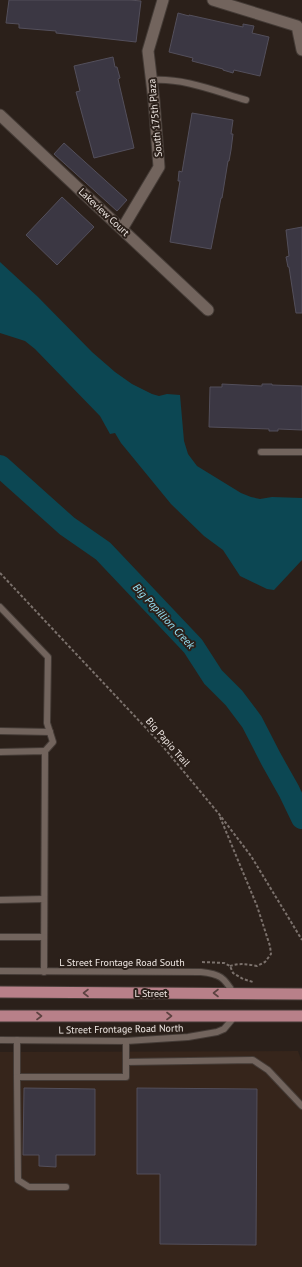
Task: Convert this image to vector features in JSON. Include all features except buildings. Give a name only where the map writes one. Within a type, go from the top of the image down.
[{"type":"main road","name":"L Street","points":[[0,992],[302,994]]},
{"type":"main road","points":[[0,1016],[297,1016]]},
{"type":"street","name":"South 175th Plaza","points":[[122,229],[159,167],[152,80],[148,51],[163,0]]},
{"type":"street","points":[[213,0],[297,26],[302,50]]},
{"type":"street","name":"Lakeview Court","points":[[0,115],[208,310]]},
{"type":"lane","points":[[152,80],[166,79],[178,81],[246,100]]},
{"type":"lane","points":[[261,452],[302,452]]},
{"type":"lane","points":[[0,608],[48,657],[47,723],[53,742],[45,751],[44,972]]},
{"type":"lane","points":[[0,731],[50,732]]},
{"type":"lane","points":[[0,752],[45,751]]},
{"type":"lane","points":[[0,900],[44,899]]},
{"type":"lane","points":[[0,937],[44,937]]},
{"type":"lane","name":"L Street Frontage Road South","points":[[0,971],[201,972],[221,976],[227,982],[234,994]]},
{"type":"lane","name":"L Street Frontage Road North","points":[[0,1040],[126,1041],[188,1037],[209,1034],[224,1029],[235,1016]]},
{"type":"lane","points":[[17,1040],[18,1180],[29,1187],[66,1187]]},
{"type":"lane","points":[[17,1077],[126,1077],[126,1041]]},
{"type":"lane","points":[[126,1062],[253,1060],[268,1070],[302,1106]]},
{"type":"path","name":"Big Papio Trail","points":[[0,573],[160,743],[219,814],[252,856],[302,940]]},
{"type":"path","points":[[219,814],[257,906],[270,946],[271,954],[265,962],[257,966],[248,964],[236,964],[230,966],[233,973],[242,979],[256,982]]},
{"type":"shaded area","points":[[298,1051],[302,1062],[302,1267],[0,1267],[0,1052]]},
{"type":"water","points":[[0,262],[38,297],[92,352],[115,372],[132,384],[152,394],[159,396],[167,394],[180,395],[184,441],[188,454],[197,466],[241,493],[251,497],[260,499],[272,497],[302,498],[302,560],[274,590],[267,589],[240,576],[223,550],[204,536],[171,504],[121,443],[115,433],[110,434],[100,416],[35,349],[25,341],[0,333]]},
{"type":"waterway","name":"Big Papillion Creek","points":[[0,466],[67,526],[103,551],[193,646],[213,677],[234,698],[252,722],[302,818]]}]
